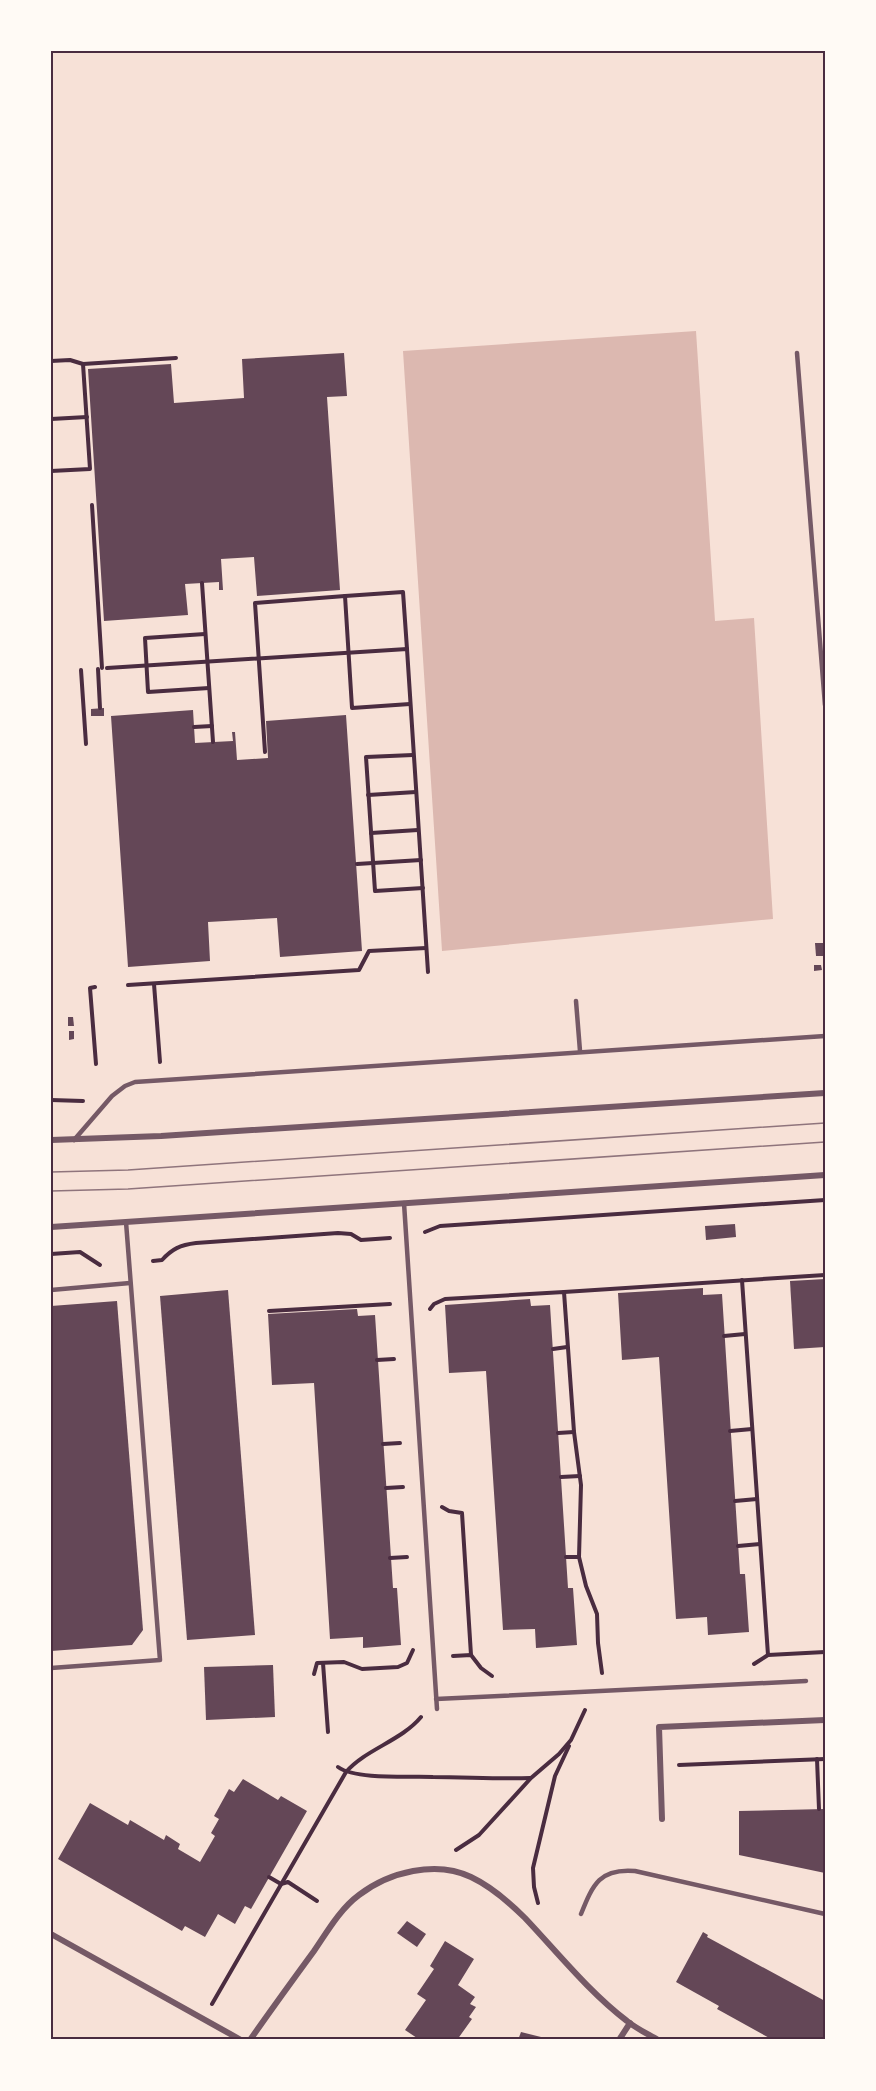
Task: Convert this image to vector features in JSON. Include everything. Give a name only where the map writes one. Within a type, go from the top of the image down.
[{"type":"street","points":[[51,1140],[185,1134],[825,1093]]},
{"type":"street","points":[[51,1227],[825,1174]]},
{"type":"street","points":[[662,1819],[659,1727],[825,1720]]},
{"type":"street","points":[[250,2040],[339,1915],[358,1895],[382,1880],[405,1872],[426,1870],[447,1871],[468,1876],[488,1886],[507,1900],[604,2002],[630,2023],[658,2040]]},
{"type":"street","points":[[51,1934],[241,2040]]},
{"type":"street","points":[[619,2040],[630,2023]]},
{"type":"lane","points":[[797,353],[825,705]]},
{"type":"lane","points":[[576,1001],[580,1051]]},
{"type":"lane","points":[[74,1140],[118,1090],[135,1082],[825,1036]]},
{"type":"lane","points":[[404,1203],[437,1709]]},
{"type":"lane","points":[[51,1668],[160,1660],[126,1222]]},
{"type":"lane","points":[[51,1290],[130,1283]]},
{"type":"lane","points":[[436,1699],[806,1681]]},
{"type":"lane","points":[[580,1914],[589,1894],[601,1878],[618,1869],[635,1870],[825,1914]]},
{"type":"path","points":[[51,361],[70,360],[83,364],[176,358]]},
{"type":"path","points":[[51,471],[90,469],[83,364]]},
{"type":"path","points":[[51,419],[87,417]]},
{"type":"path","points":[[92,505],[103,668],[100,708]]},
{"type":"path","points":[[202,583],[213,742]]},
{"type":"path","points":[[265,752],[255,603],[403,592],[428,972]]},
{"type":"path","points":[[345,596],[352,708],[410,704]]},
{"type":"path","points":[[206,634],[145,638],[148,692],[209,688]]},
{"type":"path","points":[[103,668],[407,649]]},
{"type":"path","points":[[81,670],[86,744]]},
{"type":"path","points":[[195,727],[212,726]]},
{"type":"path","points":[[413,755],[366,758],[375,891],[423,888]]},
{"type":"path","points":[[368,795],[416,792]]},
{"type":"path","points":[[371,833],[418,830]]},
{"type":"path","points":[[357,864],[421,860]]},
{"type":"path","points":[[128,985],[359,970],[369,951],[426,948]]},
{"type":"path","points":[[154,984],[160,1062]]},
{"type":"path","points":[[95,987],[90,988],[96,1064]]},
{"type":"path","points":[[419,1236],[428,1229],[440,1226],[825,1200]]},
{"type":"path","points":[[153,1261],[162,1260],[172,1250],[183,1244],[339,1233],[351,1234],[361,1240],[388,1238],[387,1248]]},
{"type":"path","points":[[51,1254],[80,1252],[98,1265],[102,1265]]},
{"type":"path","points":[[428,1313],[434,1304],[445,1299],[825,1275]]},
{"type":"path","points":[[742,1280],[768,1655]]},
{"type":"path","points":[[539,1904],[534,1887],[533,1868],[555,1776],[602,1672],[597,1614],[586,1586],[579,1557],[580,1476],[574,1432],[564,1292]]},
{"type":"path","points":[[269,1311],[390,1306],[390,1295]]},
{"type":"path","points":[[724,1336],[746,1334]]},
{"type":"path","points":[[552,1349],[567,1347]]},
{"type":"path","points":[[394,1349],[395,1369]]},
{"type":"path","points":[[377,1360],[394,1359]]},
{"type":"path","points":[[730,1431],[752,1429]]},
{"type":"path","points":[[399,1432],[400,1454]]},
{"type":"path","points":[[558,1432],[574,1432]]},
{"type":"path","points":[[383,1444],[400,1443]]},
{"type":"path","points":[[402,1476],[403,1499]]},
{"type":"path","points":[[561,1477],[580,1476]]},
{"type":"path","points":[[386,1488],[403,1487]]},
{"type":"path","points":[[735,1501],[757,1499]]},
{"type":"path","points":[[440,1502],[444,1509],[462,1513],[471,1655],[481,1668],[494,1677]]},
{"type":"path","points":[[738,1546],[760,1544]]},
{"type":"path","points":[[390,1557],[407,1557],[406,1546]]},
{"type":"path","points":[[566,1557],[579,1557]]},
{"type":"path","points":[[314,1674],[316,1663],[344,1662],[362,1670],[398,1667],[407,1663],[413,1651],[412,1639]]},
{"type":"path","points":[[413,1651],[446,1656],[471,1655]]},
{"type":"path","points":[[323,1663],[328,1732]]},
{"type":"path","points":[[591,1673],[602,1672]]},
{"type":"path","points":[[211,2005],[346,1772],[357,1760],[417,1721],[436,1699]]},
{"type":"path","points":[[456,1850],[479,1835],[531,1778],[559,1754],[571,1740]]},
{"type":"path","points":[[660,1765],[825,1759]]},
{"type":"path","points":[[817,1760],[819,1809]]},
{"type":"path","points":[[338,1767],[346,1772],[381,1777],[531,1778]]},
{"type":"path","points":[[269,1877],[281,1884],[288,1882],[317,1901]]},
{"type":"shaded area","points":[[696,331],[715,621],[754,618],[773,919],[442,951],[403,351]]},
{"type":"building","points":[[344,353],[347,396],[327,397],[340,590],[257,596],[254,557],[221,559],[223,590],[219,590],[219,582],[185,584],[188,615],[104,621],[88,369],[171,364],[174,403],[244,398],[242,359]]},
{"type":"building","points":[[104,708],[104,716],[91,716],[91,709]]},
{"type":"building","points":[[193,710],[195,743],[233,741],[232,732],[235,732],[237,760],[268,758],[266,721],[346,715],[362,951],[280,957],[277,918],[208,922],[210,961],[128,967],[111,716]]},
{"type":"building","points":[[815,943],[825,943],[825,956],[816,956]]},
{"type":"building","points":[[814,965],[821,965],[822,970],[814,971]]},
{"type":"building","points":[[68,1017],[73,1017],[74,1026],[68,1026]]},
{"type":"building","points":[[69,1031],[74,1031],[74,1039],[69,1040]]},
{"type":"building","points":[[735,1224],[736,1237],[706,1240],[705,1226]]},
{"type":"building","points":[[825,1279],[825,1347],[794,1349],[790,1281]]},
{"type":"building","points":[[703,1288],[703,1295],[722,1294],[740,1574],[745,1574],[749,1632],[708,1635],[707,1617],[676,1619],[659,1357],[622,1360],[618,1293]]},
{"type":"building","points":[[228,1290],[255,1635],[187,1640],[160,1296]]},
{"type":"building","points":[[530,1299],[531,1306],[550,1305],[568,1588],[573,1588],[577,1645],[536,1648],[535,1629],[503,1630],[486,1371],[449,1373],[445,1305]]},
{"type":"building","points":[[117,1301],[143,1630],[132,1645],[51,1651],[51,1306]]},
{"type":"building","points":[[357,1309],[358,1316],[375,1315],[393,1588],[397,1588],[401,1645],[363,1648],[363,1637],[330,1639],[314,1383],[272,1385],[268,1314]]},
{"type":"building","points":[[273,1665],[275,1717],[206,1720],[204,1667]]},
{"type":"building","points":[[243,1779],[278,1800],[281,1796],[307,1811],[251,1909],[245,1906],[235,1924],[218,1914],[205,1937],[185,1926],[182,1931],[58,1859],[90,1803],[128,1825],[130,1820],[164,1840],[166,1835],[180,1844],[178,1849],[200,1862],[215,1836],[211,1833],[219,1819],[214,1816],[229,1789],[234,1792]]},
{"type":"building","points":[[825,1809],[825,1873],[739,1855],[739,1811]]},
{"type":"building","points":[[407,1921],[426,1934],[417,1947],[397,1933]]},
{"type":"building","points":[[703,1932],[708,1935],[707,1937],[825,2001],[825,2040],[773,2040],[717,2009],[719,2006],[676,1982]]},
{"type":"building","points":[[445,1941],[474,1959],[458,1985],[475,1997],[470,2004],[476,2007],[469,2017],[472,2019],[457,2040],[420,2040],[405,2030],[426,2000],[417,1994],[434,1969],[430,1966]]},
{"type":"building","points":[[521,2032],[549,2039],[518,2040]]},
{"type":"tram line","points":[[51,1172],[128,1170],[825,1123]]},
{"type":"tram line","points":[[51,1191],[128,1189],[825,1142]]}]
